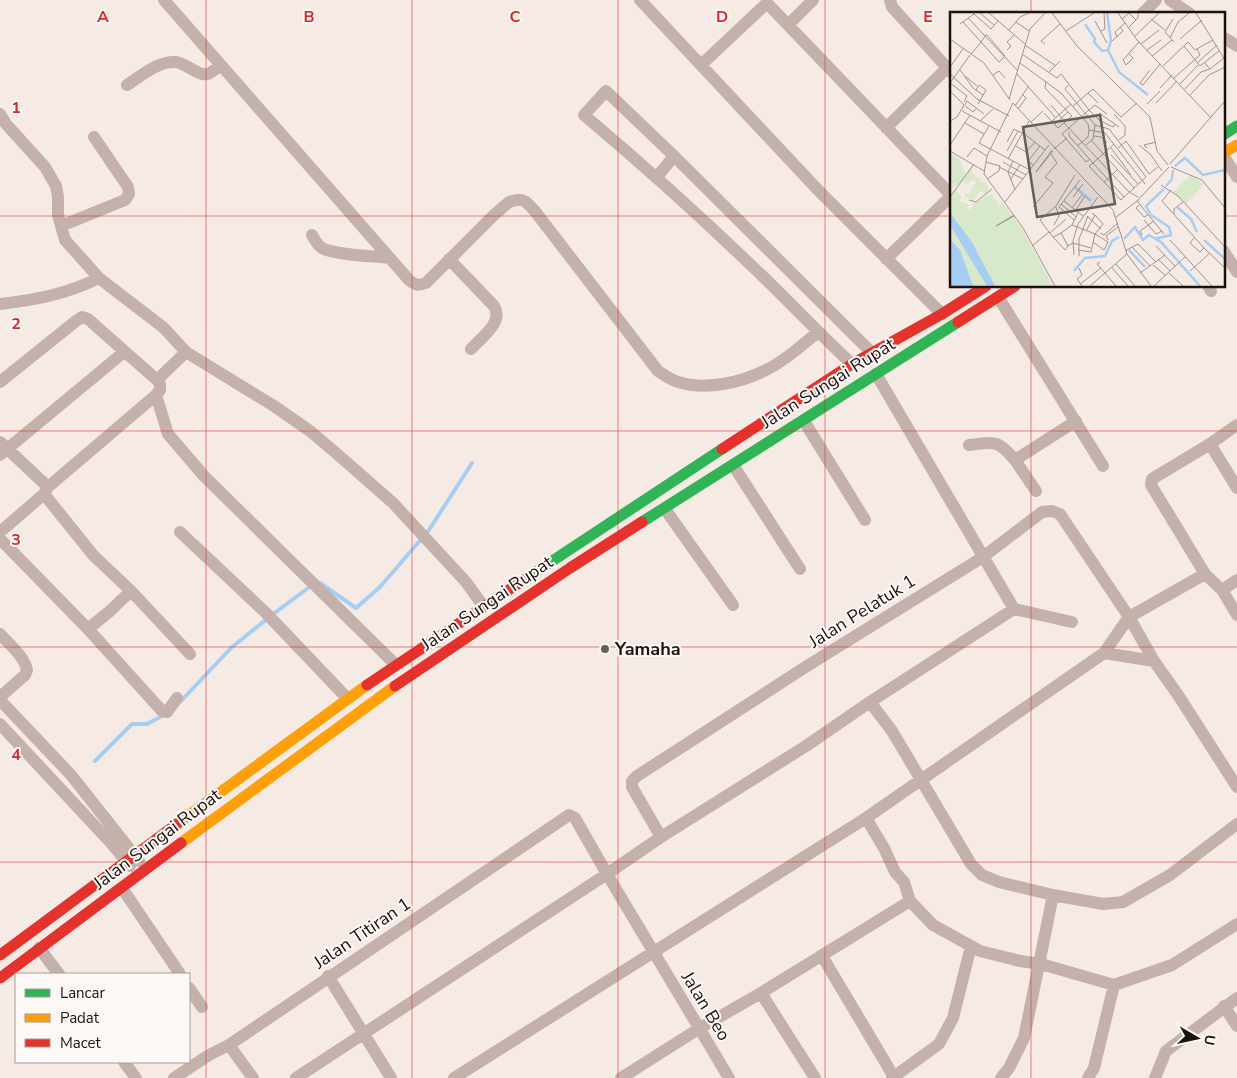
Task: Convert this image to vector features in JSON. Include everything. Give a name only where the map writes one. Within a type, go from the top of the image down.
[{"type":"main road","points":[[1224,134],[1237,126]]},
{"type":"main road","points":[[1224,153],[1237,145]]},
{"type":"main road","name":"Jalan Sungai Rupat","points":[[0,955],[346,698],[852,364],[942,314],[983,288]]},
{"type":"main road","name":"Jalan Sungai Rupat","points":[[0,978],[396,685],[570,568],[1012,288]]},
{"type":"street","points":[[164,0],[409,280],[419,285],[426,282],[509,202],[517,200],[526,202],[534,210],[658,371],[678,382],[705,386],[751,376],[769,369],[818,332]]},
{"type":"street","points":[[788,25],[813,0]]},
{"type":"street","points":[[886,128],[949,70],[892,7],[890,0]]},
{"type":"street","points":[[1144,12],[1156,0]]},
{"type":"street","points":[[1170,0],[1187,12]]},
{"type":"street","points":[[642,1],[816,189],[942,314]]},
{"type":"street","points":[[701,64],[766,1],[950,194]]},
{"type":"street","points":[[1224,38],[1237,46]]},
{"type":"street","points":[[127,86],[155,66],[166,63],[176,62],[204,74],[209,74],[221,65]]},
{"type":"street","points":[[852,364],[755,268],[658,177],[584,115],[606,91],[872,352]]},
{"type":"street","points":[[0,114],[6,124],[45,167],[56,186],[58,215],[66,240],[99,278],[112,290],[164,328],[186,352],[274,406],[310,432],[393,503],[466,582],[484,607]]},
{"type":"street","points":[[61,226],[125,200],[129,194],[128,187],[94,137]]},
{"type":"street","points":[[658,177],[674,156]]},
{"type":"street","points":[[1224,156],[1237,177]]},
{"type":"street","points":[[886,259],[950,196]]},
{"type":"street","points":[[312,235],[317,244],[333,252],[390,258]]},
{"type":"street","points":[[1224,252],[1237,272]]},
{"type":"street","points":[[449,259],[498,312],[495,324],[471,348]]},
{"type":"street","points":[[0,304],[55,295],[79,288],[99,278]]},
{"type":"street","points":[[998,297],[1103,466]]},
{"type":"street","points":[[0,382],[82,317],[88,319],[160,384],[160,390],[156,395],[0,532]]},
{"type":"street","points":[[124,352],[2,449],[46,490],[93,554],[131,591],[190,654]]},
{"type":"street","points":[[157,380],[186,352]]},
{"type":"street","points":[[876,374],[1014,609]]},
{"type":"street","points":[[156,395],[168,434],[204,476],[396,665]]},
{"type":"street","points":[[804,421],[865,520]]},
{"type":"street","points":[[1015,460],[1076,421]]},
{"type":"street","points":[[1237,425],[1210,444],[1152,479],[1151,482],[1151,485],[1205,574],[1222,590],[1237,616]]},
{"type":"street","points":[[969,445],[995,442],[1002,446],[1015,460],[1036,491]]},
{"type":"street","points":[[1210,444],[1237,488]]},
{"type":"street","points":[[733,465],[800,569]]},
{"type":"street","points":[[665,509],[733,605]]},
{"type":"street","name":"Jalan Pelatuk 1","points":[[661,837],[632,787],[632,781],[637,776],[807,666],[983,557],[1042,512],[1052,511],[1060,514],[1129,617],[1154,660],[1237,787]]},
{"type":"street","points":[[180,532],[266,613],[346,698]]},
{"type":"street","points":[[0,539],[88,629],[162,711],[167,712],[177,698]]},
{"type":"street","points":[[454,1078],[866,818],[1104,654],[1129,617],[1205,574]]},
{"type":"street","points":[[1222,590],[1237,580]]},
{"type":"street","points":[[88,629],[131,591]]},
{"type":"street","points":[[296,1078],[661,837],[806,746],[870,702],[1014,609],[1072,622]]},
{"type":"street","points":[[0,634],[22,658],[27,670],[25,675],[0,699],[71,775],[142,872]]},
{"type":"street","points":[[1104,654],[1154,660]]},
{"type":"street","points":[[870,702],[892,731],[971,864],[982,875],[999,882],[1053,895],[1103,904],[1123,902],[1170,875],[1237,824]]},
{"type":"street","points":[[0,724],[111,843],[131,859]]},
{"type":"street","name":"Jalan Beo","points":[[569,815],[575,818],[728,1078]]},
{"type":"street","name":"Jalan Titiran 1","points":[[174,1078],[209,1055],[229,1045],[328,976],[569,815]]},
{"type":"street","points":[[866,818],[896,872],[904,882],[910,901],[933,925],[980,952],[1020,962],[1041,964],[1114,985],[1172,965],[1237,924]]},
{"type":"street","points":[[122,888],[179,973]]},
{"type":"street","points":[[1001,1078],[1009,1068],[1024,1038],[1041,964],[1053,895]]},
{"type":"street","points":[[622,1078],[639,1073],[700,1028],[761,994],[910,901]]},
{"type":"street","points":[[822,956],[893,1078],[938,1044],[953,1018],[971,946]]},
{"type":"street","points":[[39,948],[58,973]]},
{"type":"street","points":[[328,976],[391,1078]]},
{"type":"street","points":[[1088,1078],[1094,1068],[1114,985]]},
{"type":"street","points":[[190,989],[202,1007]]},
{"type":"street","points":[[761,994],[814,1078]]},
{"type":"street","points":[[1155,1078],[1166,1051],[1237,998]]},
{"type":"street","points":[[1224,1006],[1237,1026]]},
{"type":"street","points":[[229,1045],[252,1078]]},
{"type":"street","points":[[125,1063],[136,1078]]},
{"type":"waterway","points":[[320,583],[356,608],[380,587],[429,530],[472,463]]},
{"type":"waterway","points":[[181,701],[232,647],[312,585]]},
{"type":"waterway","points":[[95,761],[132,724],[147,724],[164,715]]},
{"type":"traffic: fast","points":[[1224,134],[1237,126]]},
{"type":"traffic: fast","points":[[642,522],[958,322]]},
{"type":"traffic: fast","points":[[528,577],[722,449]]},
{"type":"traffic: slow","points":[[1224,152],[1237,145]]},
{"type":"traffic: slow","points":[[177,824],[367,685]]},
{"type":"traffic: slow","points":[[181,843],[395,686]]},
{"type":"traffic: jam","points":[[722,449],[852,364],[942,314],[983,288]]},
{"type":"traffic: jam","points":[[958,322],[1012,288]]},
{"type":"traffic: jam","points":[[395,686],[570,568],[642,522]]},
{"type":"traffic: jam","points":[[367,685],[528,577]]},
{"type":"traffic: jam","points":[[0,955],[177,824]]},
{"type":"traffic: jam","points":[[0,978],[181,843]]},
{"type":"place","name":"Yamaha","points":[[605,649]]}]
